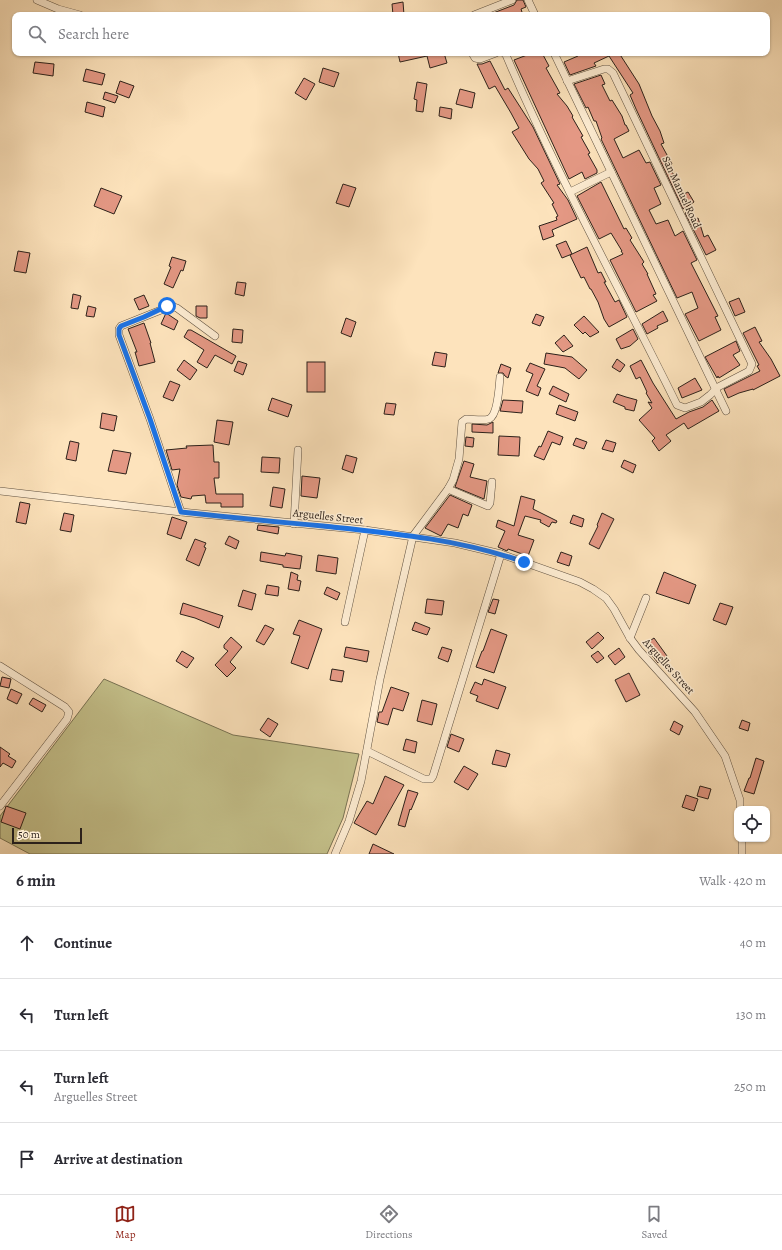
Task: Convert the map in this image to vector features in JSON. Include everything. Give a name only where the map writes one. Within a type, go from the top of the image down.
[{"type":"street","points":[[37,0],[69,12]]},
{"type":"street","points":[[482,12],[512,0]]},
{"type":"street","points":[[528,0],[534,12]]},
{"type":"street","points":[[474,56],[475,58],[486,56]]},
{"type":"street","points":[[506,56],[524,98],[677,405],[685,408],[701,402],[710,396],[715,390]]},
{"type":"street","points":[[555,56],[726,411]]},
{"type":"street","name":"San Manuel Road","points":[[567,81],[604,69],[608,69],[613,73],[752,364],[750,371],[722,384],[715,390]]},
{"type":"street","points":[[570,192],[611,172]]},
{"type":"street","points":[[181,512],[150,419],[119,335],[119,329],[121,326],[171,306],[177,308],[215,336]]},
{"type":"street","points":[[335,854],[356,800],[361,781],[380,679],[413,536],[448,489],[457,470],[462,422],[466,419],[484,420],[492,417],[496,408],[500,377]]},
{"type":"street","points":[[294,524],[298,450]]},
{"type":"street","points":[[448,489],[488,506],[490,503],[492,482]]},
{"type":"street","name":"Arguelles Street","points":[[0,491],[181,512],[413,536],[455,543],[501,554],[580,582],[606,598],[638,650],[695,712],[725,756],[740,800],[740,806]]},
{"type":"street","points":[[344,622],[365,530]]},
{"type":"street","points":[[367,752],[424,779],[431,779],[501,554]]},
{"type":"street","points":[[630,638],[646,598]]},
{"type":"street","points":[[0,666],[65,707],[69,712],[67,719],[1,803]]},
{"type":"street","points":[[742,842],[742,854]]},
{"type":"shaded area","points":[[104,679],[233,735],[359,754],[343,818],[327,854],[30,854],[0,838],[0,816]]},
{"type":"building","points":[[517,0],[523,0],[526,7],[521,9],[522,12],[496,12],[514,5]]},
{"type":"building","points":[[403,2],[404,12],[393,12],[392,4]]},
{"type":"building","points":[[399,56],[427,56],[400,62]]},
{"type":"building","points":[[427,56],[445,56],[447,63],[430,68]]},
{"type":"building","points":[[524,56],[544,56],[549,66],[546,68],[560,93],[557,94],[573,116],[572,117],[583,136],[581,137],[590,153],[588,154],[597,170],[597,173],[585,179],[582,172],[569,179],[514,60]]},
{"type":"building","points":[[578,56],[609,56],[594,63],[596,66],[570,75],[564,62]]},
{"type":"building","points":[[609,56],[621,56],[639,84],[660,131],[664,143],[661,144],[672,164],[669,166],[684,194],[688,192],[694,202],[683,209],[636,109],[630,95],[633,93]]},
{"type":"building","points":[[490,61],[505,90],[508,88],[533,127],[560,184],[557,185],[568,200],[577,219],[552,230],[554,236],[543,240],[539,226],[557,220],[556,217],[558,216],[552,204],[554,203],[541,183],[544,181],[538,169],[529,159],[512,132],[519,128],[495,86],[489,89],[477,64]]},
{"type":"building","points":[[35,62],[54,64],[53,76],[33,73]]},
{"type":"building","points":[[323,68],[339,73],[334,87],[319,82]]},
{"type":"building","points":[[86,69],[105,74],[102,85],[83,81]]},
{"type":"building","points":[[601,75],[605,84],[602,85],[610,101],[612,100],[629,131],[614,139],[623,158],[639,150],[646,163],[650,162],[661,185],[654,188],[661,204],[649,210],[656,224],[668,220],[675,236],[683,231],[697,260],[691,263],[718,316],[715,317],[721,330],[699,341],[685,314],[698,308],[692,292],[677,298],[601,139],[602,138],[596,121],[594,121],[588,107],[586,108],[574,84]]},
{"type":"building","points":[[304,78],[315,84],[306,100],[295,93]]},
{"type":"building","points":[[120,81],[134,86],[129,98],[116,93]]},
{"type":"building","points":[[417,82],[427,84],[423,112],[416,111],[417,100],[414,99]]},
{"type":"building","points":[[460,89],[475,93],[472,108],[456,104]]},
{"type":"building","points":[[105,92],[118,96],[115,103],[103,99]]},
{"type":"building","points":[[87,102],[105,107],[103,117],[85,112]]},
{"type":"building","points":[[440,107],[452,109],[451,119],[439,116]]},
{"type":"building","points":[[601,182],[624,229],[626,228],[632,238],[630,240],[644,262],[642,264],[648,274],[656,294],[653,295],[657,301],[636,312],[610,260],[623,254],[622,251],[611,233],[599,239],[577,196]]},
{"type":"building","points":[[343,184],[356,188],[349,207],[336,203]]},
{"type":"building","points":[[101,188],[122,196],[114,214],[94,206]]},
{"type":"building","points":[[690,210],[696,219],[698,218],[704,237],[708,235],[716,250],[706,255],[685,213]]},
{"type":"building","points":[[566,241],[572,254],[562,258],[556,245]]},
{"type":"building","points":[[587,247],[598,273],[601,272],[606,282],[604,282],[615,302],[619,300],[627,317],[609,327],[591,289],[584,277],[581,278],[570,255]]},
{"type":"building","points":[[18,251],[30,253],[26,273],[14,271]]},
{"type":"building","points":[[172,257],[186,261],[183,271],[181,270],[173,288],[164,284],[171,267],[169,266]]},
{"type":"building","points":[[237,282],[246,283],[244,296],[235,294]]},
{"type":"building","points":[[73,294],[81,296],[78,309],[71,308]]},
{"type":"building","points":[[144,295],[149,306],[139,310],[134,299]]},
{"type":"building","points":[[739,298],[745,312],[735,316],[729,302]]},
{"type":"building","points":[[88,306],[96,308],[94,317],[86,316]]},
{"type":"building","points":[[196,306],[207,306],[207,318],[200,318],[196,316]]},
{"type":"building","points":[[663,311],[668,321],[657,326],[658,328],[647,334],[642,324]]},
{"type":"building","points":[[166,313],[178,321],[174,330],[161,324]]},
{"type":"building","points":[[536,314],[544,317],[540,326],[532,323]]},
{"type":"building","points":[[584,316],[599,332],[590,337],[585,332],[583,334],[574,325]]},
{"type":"building","points":[[346,318],[356,322],[351,337],[341,333]]},
{"type":"building","points":[[144,323],[151,343],[155,362],[139,366],[135,352],[137,352],[128,329]]},
{"type":"building","points":[[755,327],[762,341],[759,342],[771,359],[780,376],[753,390],[739,393],[728,398],[724,389],[760,371],[757,366],[759,365],[743,333]]},
{"type":"building","points":[[233,329],[243,330],[242,343],[232,342]]},
{"type":"building","points":[[633,329],[638,339],[630,346],[621,349],[616,339]]},
{"type":"building","points":[[188,330],[191,330],[236,356],[232,364],[215,355],[207,368],[197,362],[204,350],[184,337]]},
{"type":"building","points":[[564,335],[573,346],[563,352],[555,343]]},
{"type":"building","points":[[736,341],[740,351],[733,355],[740,365],[719,378],[718,376],[717,378],[705,357]]},
{"type":"building","points":[[435,352],[447,354],[445,367],[432,365]]},
{"type":"building","points":[[546,353],[572,357],[587,370],[579,379],[565,368],[544,364]]},
{"type":"building","points":[[617,359],[625,365],[620,372],[612,367]]},
{"type":"building","points":[[184,360],[197,370],[190,380],[177,370]]},
{"type":"building","points":[[641,360],[653,383],[676,419],[703,407],[712,400],[719,411],[688,429],[684,423],[666,435],[671,441],[659,451],[652,441],[655,438],[639,420],[652,408],[648,402],[652,403],[646,393],[647,392],[640,377],[636,379],[630,366]]},
{"type":"building","points":[[238,361],[247,364],[243,375],[234,371]]},
{"type":"building","points":[[307,362],[325,362],[325,392],[307,392]]},
{"type":"building","points":[[530,363],[545,369],[537,386],[541,388],[538,396],[526,391],[533,374],[526,371]]},
{"type":"building","points":[[501,364],[511,368],[508,378],[503,373],[498,373]]},
{"type":"building","points":[[695,378],[702,390],[682,398],[678,388]]},
{"type":"building","points":[[170,381],[180,385],[173,401],[163,397]]},
{"type":"building","points":[[553,386],[569,394],[566,402],[549,394]]},
{"type":"building","points":[[617,394],[637,400],[634,411],[625,409],[625,407],[613,402]]},
{"type":"building","points":[[272,398],[292,405],[288,417],[268,410]]},
{"type":"building","points":[[503,400],[523,401],[522,413],[500,411]]},
{"type":"building","points":[[386,403],[396,404],[394,415],[384,414]]},
{"type":"building","points":[[559,405],[578,412],[575,421],[556,414]]},
{"type":"building","points":[[102,413],[117,416],[114,431],[100,428]]},
{"type":"building","points":[[217,420],[233,422],[229,445],[214,442]]},
{"type":"building","points":[[493,422],[493,433],[472,432],[472,424],[487,425]]},
{"type":"building","points":[[548,431],[563,437],[560,445],[552,442],[544,460],[534,456],[539,446],[541,447]]},
{"type":"building","points":[[499,436],[520,437],[519,456],[498,455]]},
{"type":"building","points":[[466,437],[474,438],[473,447],[465,446]]},
{"type":"building","points":[[576,438],[587,442],[584,449],[573,445]]},
{"type":"building","points":[[606,440],[616,443],[613,452],[602,449]]},
{"type":"building","points":[[70,441],[79,443],[76,461],[66,459]]},
{"type":"building","points":[[213,445],[214,462],[219,462],[219,478],[214,478],[216,494],[243,494],[243,507],[221,507],[221,503],[206,503],[205,495],[192,496],[191,499],[181,497],[177,485],[180,469],[172,470],[166,450],[187,448],[186,446]]},
{"type":"building","points":[[113,450],[131,453],[126,474],[108,471]]},
{"type":"building","points":[[346,455],[357,458],[353,473],[342,469]]},
{"type":"building","points":[[262,457],[280,458],[279,473],[261,472]]},
{"type":"building","points":[[624,460],[636,465],[633,473],[621,467]]},
{"type":"building","points":[[464,461],[474,464],[470,477],[487,481],[484,499],[455,487]]},
{"type":"building","points":[[302,476],[320,478],[317,498],[301,496]]},
{"type":"building","points":[[273,487],[285,489],[282,508],[270,506]]},
{"type":"building","points":[[450,495],[472,505],[468,516],[463,514],[458,528],[448,524],[441,536],[425,528]]},
{"type":"building","points":[[521,496],[535,500],[533,509],[557,521],[556,523],[552,522],[549,527],[540,522],[541,520],[525,516],[518,535],[534,540],[528,556],[508,549],[507,551],[498,547],[505,531],[496,527],[498,520],[514,526]]},
{"type":"building","points":[[20,502],[30,504],[26,524],[16,522]]},
{"type":"building","points":[[64,513],[74,515],[71,532],[60,530]]},
{"type":"building","points":[[602,513],[614,519],[599,549],[589,544],[598,526],[597,525]]},
{"type":"building","points":[[573,515],[584,519],[582,527],[570,523]]},
{"type":"building","points":[[172,517],[187,522],[181,539],[167,534]]},
{"type":"building","points":[[258,525],[279,527],[278,534],[257,530]]},
{"type":"building","points":[[229,536],[239,541],[236,549],[225,544]]},
{"type":"building","points":[[195,539],[206,543],[204,547],[206,548],[199,566],[186,560]]},
{"type":"building","points":[[261,552],[285,556],[286,553],[302,556],[300,569],[283,567],[283,565],[260,561]]},
{"type":"building","points":[[561,552],[572,556],[569,566],[557,562]]},
{"type":"building","points":[[318,555],[338,558],[336,574],[316,571]]},
{"type":"building","points":[[291,572],[298,575],[297,580],[301,581],[299,591],[288,589]]},
{"type":"building","points":[[664,572],[696,585],[689,604],[656,593]]},
{"type":"building","points":[[267,585],[279,587],[278,596],[265,594]]},
{"type":"building","points":[[327,587],[340,593],[337,600],[324,594]]},
{"type":"building","points":[[243,590],[256,594],[252,610],[238,606]]},
{"type":"building","points":[[427,599],[444,601],[442,615],[425,613]]},
{"type":"building","points":[[493,599],[499,600],[495,614],[488,612]]},
{"type":"building","points":[[183,603],[223,616],[219,628],[195,618],[180,614]]},
{"type":"building","points":[[720,603],[733,607],[726,625],[713,620]]},
{"type":"building","points":[[299,620],[322,629],[308,669],[291,663],[300,636],[293,634]]},
{"type":"building","points":[[415,622],[430,628],[427,635],[412,630]]},
{"type":"building","points":[[265,625],[274,629],[264,645],[256,641]]},
{"type":"building","points":[[491,629],[507,635],[494,673],[476,667]]},
{"type":"building","points":[[598,632],[604,638],[592,649],[586,642]]},
{"type":"building","points":[[231,637],[242,647],[230,662],[236,668],[227,677],[215,665],[228,651],[224,648],[224,645]]},
{"type":"building","points":[[654,638],[667,656],[658,663],[644,645]]},
{"type":"building","points":[[346,647],[369,651],[367,662],[344,657]]},
{"type":"building","points":[[442,647],[452,650],[448,662],[438,658]]},
{"type":"building","points":[[619,648],[625,657],[615,665],[608,656]]},
{"type":"building","points":[[182,651],[194,658],[187,668],[176,661]]},
{"type":"building","points":[[598,651],[604,658],[597,663],[591,656]]},
{"type":"building","points":[[332,669],[344,671],[342,682],[330,680]]},
{"type":"building","points":[[629,673],[640,695],[626,702],[615,680]]},
{"type":"building","points":[[2,677],[11,679],[9,688],[0,686]]},
{"type":"building","points":[[484,679],[506,687],[498,709],[476,701],[478,696],[470,693],[475,682],[482,685]]},
{"type":"building","points":[[391,687],[409,693],[403,711],[393,708],[388,725],[377,722],[379,712],[382,712]]},
{"type":"building","points":[[11,689],[22,694],[17,704],[7,699]]},
{"type":"building","points":[[33,698],[46,705],[42,712],[29,704]]},
{"type":"building","points":[[422,700],[437,704],[432,725],[417,721]]},
{"type":"building","points":[[268,718],[278,724],[270,737],[260,730]]},
{"type":"building","points":[[742,720],[750,723],[748,731],[739,728]]},
{"type":"building","points":[[674,721],[683,726],[679,735],[670,730]]},
{"type":"building","points":[[451,734],[464,739],[459,752],[447,747]]},
{"type":"building","points":[[406,739],[417,742],[415,753],[403,750]]},
{"type":"building","points":[[0,747],[10,754],[8,756],[16,761],[12,768],[3,763],[0,767]]},
{"type":"building","points":[[496,750],[510,754],[506,767],[492,764]]},
{"type":"building","points":[[756,758],[764,761],[754,794],[744,791]]},
{"type":"building","points":[[464,766],[478,774],[468,790],[454,782]]},
{"type":"building","points":[[385,776],[404,785],[376,835],[354,823],[367,801],[373,804]]},
{"type":"building","points":[[700,786],[711,789],[708,799],[697,796]]},
{"type":"building","points":[[408,790],[418,793],[411,810],[410,809],[405,827],[398,825]]},
{"type":"building","points":[[686,795],[698,799],[694,811],[682,807]]},
{"type":"building","points":[[6,806],[26,813],[20,829],[1,822]]},
{"type":"building","points":[[373,844],[394,854],[369,854]]},
{"type":"route","points":[[167,306],[121,326],[119,329],[119,335],[150,419],[181,512],[413,536],[479,548],[524,562]]}]
